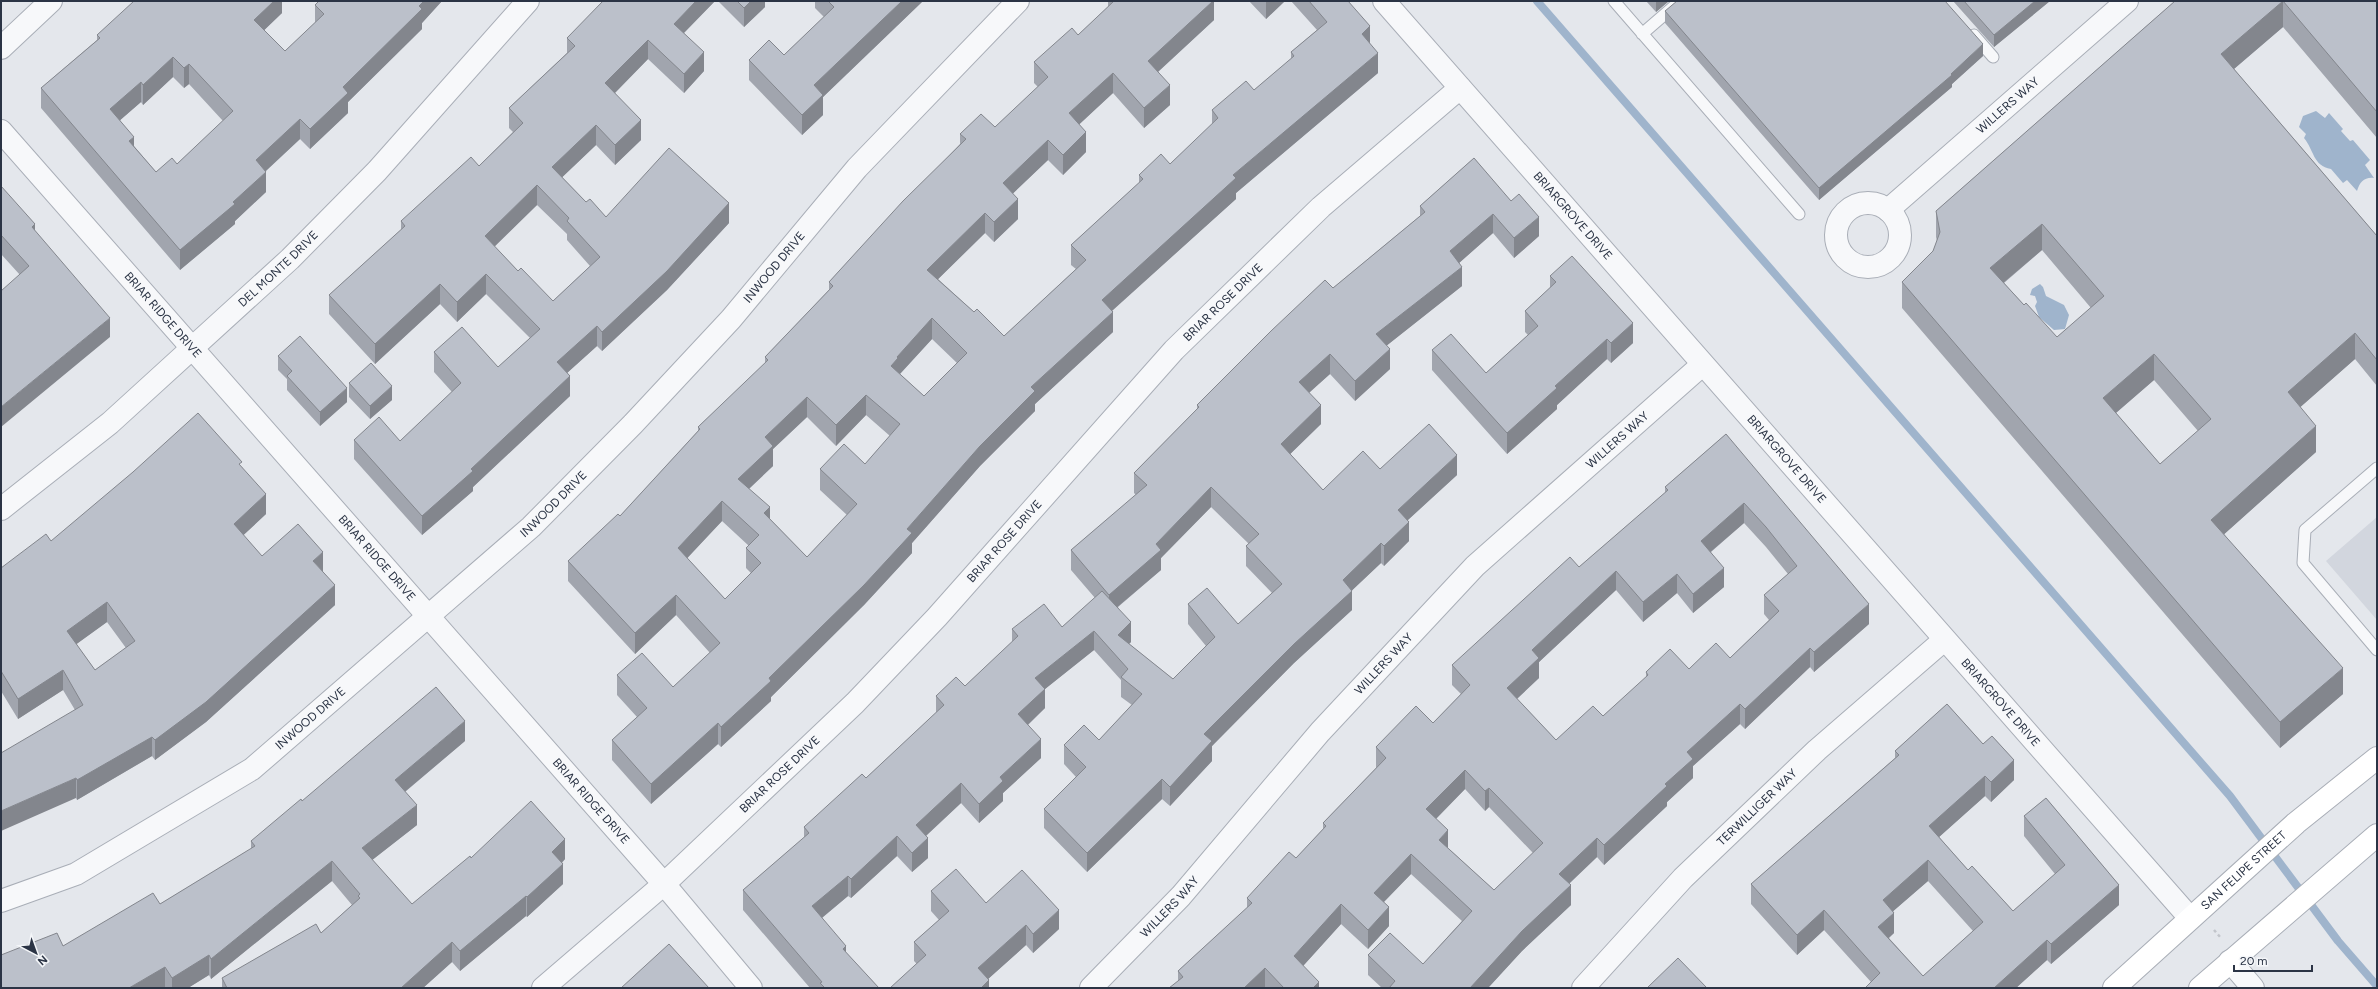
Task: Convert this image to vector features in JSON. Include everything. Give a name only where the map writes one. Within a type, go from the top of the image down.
[{"type":"main road","name":"SAN FELIPE STREET","points":[[2114,988],[2296,823],[2377,758]]},
{"type":"main road","points":[[2200,988],[2377,836]]},
{"type":"street","points":[[1,48],[51,1]]},
{"type":"street","name":"DEL MONTE DRIVE","points":[[1,509],[110,423],[290,259],[377,171],[528,1]]},
{"type":"street","name":"INWOOD DRIVE","points":[[1,901],[76,874],[252,769],[531,527],[633,424],[731,319],[857,168],[1018,1]]},
{"type":"street","name":"BRIARGROVE DRIVE","points":[[1384,1],[1944,640],[2190,918]]},
{"type":"street","name":"WILLERS WAY","points":[[1888,210],[2126,1]]},
{"type":"street","name":"BRIAR ROSE DRIVE","points":[[543,988],[664,884],[855,703],[937,616],[1174,350],[1321,208],[1460,88]]},
{"type":"street","name":"BRIAR RIDGE DRIVE","points":[[1,130],[664,884],[751,988]]},
{"type":"street","name":"WILLERS WAY","points":[[1090,988],[1182,896],[1320,732],[1475,566],[1702,364]]},
{"type":"street","name":"TERWILLIGER WAY","points":[[1583,988],[1683,878],[1817,750],[1944,640]]},
{"type":"street","points":[[2230,961],[2253,988]]},
{"type":"lane","points":[[1614,1],[1799,214]]},
{"type":"lane","points":[[1642,34],[1680,1]]},
{"type":"lane","points":[[1969,29],[1993,57]]},
{"type":"lane","points":[[2377,468],[2306,530],[2303,562],[2377,650]]},
{"type":"path","points":[[2214,930],[2222,939]]},
{"type":"shaded area","points":[[2377,517],[2377,620],[2326,561]]},
{"type":"water","points":[[2316,111],[2325,118],[2329,113],[2343,129],[2341,131],[2350,141],[2353,140],[2370,160],[2365,165],[2374,178],[2365,179],[2357,191],[2347,180],[2343,183],[2331,169],[2321,165],[2317,161],[2304,138],[2306,134],[2299,127],[2303,116]]},
{"type":"water","points":[[2040,284],[2043,287],[2046,296],[2064,305],[2069,315],[2065,329],[2054,330],[2039,317],[2035,306],[2037,302],[2035,296],[2030,295],[2032,289]]},
{"type":"building","points":[[134,1],[274,1],[254,20],[285,51],[324,14],[315,5],[319,1],[424,1],[419,6],[422,9],[343,87],[348,93],[310,129],[300,119],[256,160],[266,172],[233,202],[235,204],[180,250],[41,88],[100,38],[97,35]],"holes":[[[173,57],[184,68],[189,64],[233,111],[177,164],[172,158],[156,172],[129,141],[134,137],[110,109],[141,82],[143,85]]]},
{"type":"building","points":[[603,1],[696,1],[674,24],[704,52],[684,74],[648,40],[605,83],[641,120],[615,145],[596,125],[552,167],[586,202],[590,199],[606,217],[669,148],[729,203],[667,271],[602,332],[597,326],[557,362],[570,376],[471,469],[473,471],[422,516],[354,440],[379,417],[400,441],[461,383],[434,352],[462,327],[498,367],[540,329],[486,274],[457,302],[440,284],[375,344],[329,295],[405,226],[401,221],[471,157],[479,166],[523,123],[509,108],[575,46],[567,38]],"holes":[[[537,185],[569,218],[567,221],[600,257],[553,301],[521,268],[518,271],[485,236]]]},
{"type":"building","points":[[737,1],[751,1],[744,8]]},
{"type":"building","points":[[828,1],[902,1],[814,85],[823,95],[802,115],[749,60],[769,40],[784,55],[834,7]]},
{"type":"building","points":[[1114,1],[1213,1],[1148,61],[1170,85],[1144,108],[1113,73],[1069,113],[1086,132],[1063,155],[1048,140],[1003,183],[1018,199],[994,222],[985,213],[927,270],[974,312],[977,309],[1004,336],[1086,260],[1071,245],[1143,179],[1139,175],[1161,154],[1170,164],[1218,118],[1212,110],[1246,81],[1254,90],[1294,56],[1291,52],[1327,22],[1309,1],[1348,1],[1370,26],[1362,34],[1378,53],[1233,175],[1236,178],[1102,300],[1113,312],[1031,387],[1035,391],[980,446],[907,529],[912,533],[864,585],[769,678],[771,681],[721,727],[718,723],[651,784],[612,740],[647,708],[617,675],[642,653],[673,687],[720,643],[676,595],[635,633],[568,561],[618,514],[620,516],[700,429],[698,427],[768,360],[765,357],[833,286],[829,282],[903,201],[966,139],[960,134],[981,114],[995,127],[1048,77],[1034,62],[1072,28],[1078,35]],"holes":[[[932,318],[967,353],[924,396],[891,366],[898,358],[897,357]],[[866,395],[900,424],[865,464],[844,444],[820,469],[857,504],[807,557],[764,513],[770,507],[738,479],[773,446],[765,437],[807,397],[836,425]],[[722,501],[759,535],[746,548],[761,563],[725,599],[678,548]]]},
{"type":"building","points":[[1677,1],[1945,1],[1983,44],[1951,74],[1952,75],[1819,188],[1665,11]]},
{"type":"building","points":[[1964,1],[2035,1],[1994,35]]},
{"type":"building","points":[[2175,1],[2283,1],[2221,54],[2377,236],[2377,360],[2355,333],[2288,392],[2316,426],[2211,520],[2343,668],[2280,722],[1902,282],[1933,251],[1940,232],[1936,211]],"holes":[[[2042,224],[2104,296],[2057,337],[2026,303],[2024,305],[1990,268]],[[2154,354],[2211,419],[2160,464],[2103,398]]]},
{"type":"building","points":[[2283,1],[2375,1],[2377,3],[2377,112]]},
{"type":"building","points":[[1474,158],[1511,201],[1519,194],[1539,217],[1514,238],[1493,214],[1450,251],[1462,267],[1376,334],[1390,349],[1355,381],[1330,354],[1299,382],[1321,405],[1281,444],[1323,490],[1363,451],[1380,469],[1429,424],[1457,455],[1398,510],[1409,522],[1384,546],[1381,543],[1343,580],[1352,591],[1294,644],[1204,734],[1212,741],[1170,787],[1162,779],[1087,853],[1044,809],[1086,767],[1064,745],[1084,725],[1099,740],[1142,694],[1121,677],[1128,669],[1094,631],[1035,678],[1045,689],[1018,714],[1041,739],[1000,777],[1003,781],[979,804],[961,783],[916,825],[928,838],[912,853],[897,836],[851,879],[848,876],[812,906],[846,946],[843,949],[879,988],[825,988],[820,983],[822,982],[743,890],[809,833],[804,827],[862,774],[866,778],[944,705],[936,696],[956,677],[965,686],[1018,636],[1012,629],[1044,604],[1062,627],[1102,591],[1131,622],[1118,635],[1173,679],[1215,637],[1188,604],[1207,588],[1238,624],[1282,584],[1246,546],[1259,534],[1211,487],[1156,544],[1161,550],[1109,595],[1071,550],[1147,485],[1134,473],[1199,407],[1197,405],[1271,331],[1325,280],[1333,288],[1425,212],[1420,206]]},
{"type":"building","points":[[1,186],[35,224],[32,227],[110,318],[1,407],[1,291],[29,266],[1,235]]},
{"type":"building","points":[[1572,256],[1633,323],[1611,343],[1607,339],[1555,386],[1557,388],[1507,433],[1432,350],[1451,334],[1486,373],[1538,326],[1525,311],[1556,282],[1550,276]]},
{"type":"building","points":[[300,336],[347,388],[320,412],[287,376],[292,371],[278,356]]},
{"type":"building","points":[[371,363],[392,386],[370,406],[349,383]]},
{"type":"building","points":[[198,413],[242,462],[239,464],[266,494],[234,524],[262,556],[298,524],[323,552],[313,561],[335,585],[206,702],[155,740],[152,737],[77,780],[76,778],[1,811],[1,753],[83,705],[63,670],[18,699],[1,671],[1,568],[46,534],[51,541],[133,472]],"holes":[[[107,602],[135,641],[95,670],[67,631]]]},
{"type":"building","points":[[1726,434],[1869,604],[1814,652],[1810,648],[1745,709],[1740,704],[1687,752],[1693,759],[1665,784],[1667,786],[1604,845],[1597,838],[1559,874],[1571,885],[1522,931],[1470,988],[1389,988],[1395,981],[1368,955],[1390,933],[1423,964],[1472,911],[1411,854],[1374,893],[1389,907],[1368,930],[1341,904],[1294,956],[1319,982],[1313,988],[1284,988],[1265,968],[1244,988],[1169,988],[1183,977],[1178,971],[1252,903],[1247,898],[1289,852],[1296,858],[1326,826],[1323,823],[1386,758],[1376,747],[1416,706],[1433,723],[1470,685],[1452,665],[1570,557],[1579,567],[1668,490],[1665,487]],"holes":[[[1744,503],[1766,527],[1797,566],[1764,595],[1779,611],[1730,658],[1716,643],[1689,669],[1670,649],[1646,672],[1648,675],[1603,716],[1593,706],[1556,740],[1507,688],[1539,658],[1532,650],[1616,571],[1643,602],[1677,574],[1693,594],[1724,568],[1701,541]],[[1465,770],[1485,791],[1489,788],[1543,843],[1494,890],[1439,840],[1448,830],[1426,809]]]},
{"type":"building","points":[[436,687],[465,721],[395,780],[417,805],[362,848],[412,904],[470,856],[471,858],[531,801],[565,839],[552,852],[563,864],[527,897],[526,896],[460,951],[452,942],[401,988],[227,988],[222,978],[316,924],[321,933],[360,898],[358,896],[360,894],[332,861],[211,959],[209,955],[172,978],[165,967],[129,988],[1,988],[1,955],[57,933],[63,946],[153,893],[160,904],[255,846],[251,841],[301,799],[302,801]]},
{"type":"building","points":[[1947,704],[1983,744],[1992,736],[2014,760],[1991,782],[1985,776],[1929,826],[1968,870],[1972,866],[2013,911],[2065,865],[2024,816],[2046,798],[2119,885],[2051,944],[2047,940],[1994,988],[1865,988],[1880,973],[1824,910],[1797,935],[1751,884],[1899,755],[1895,751]],"holes":[[[1928,860],[1983,922],[1923,976],[1878,927],[1894,913],[1883,900]]]},
{"type":"building","points":[[956,869],[986,903],[1022,870],[1059,910],[1033,934],[1026,925],[978,968],[989,980],[981,988],[890,988],[926,955],[914,942],[949,911],[931,891]]},
{"type":"building","points":[[669,944],[709,988],[621,988]]},
{"type":"building","points":[[1678,958],[1707,988],[1647,988]]},
{"type":"waterway","points":[[1537,1],[2230,796],[2338,941],[2377,986]]}]
